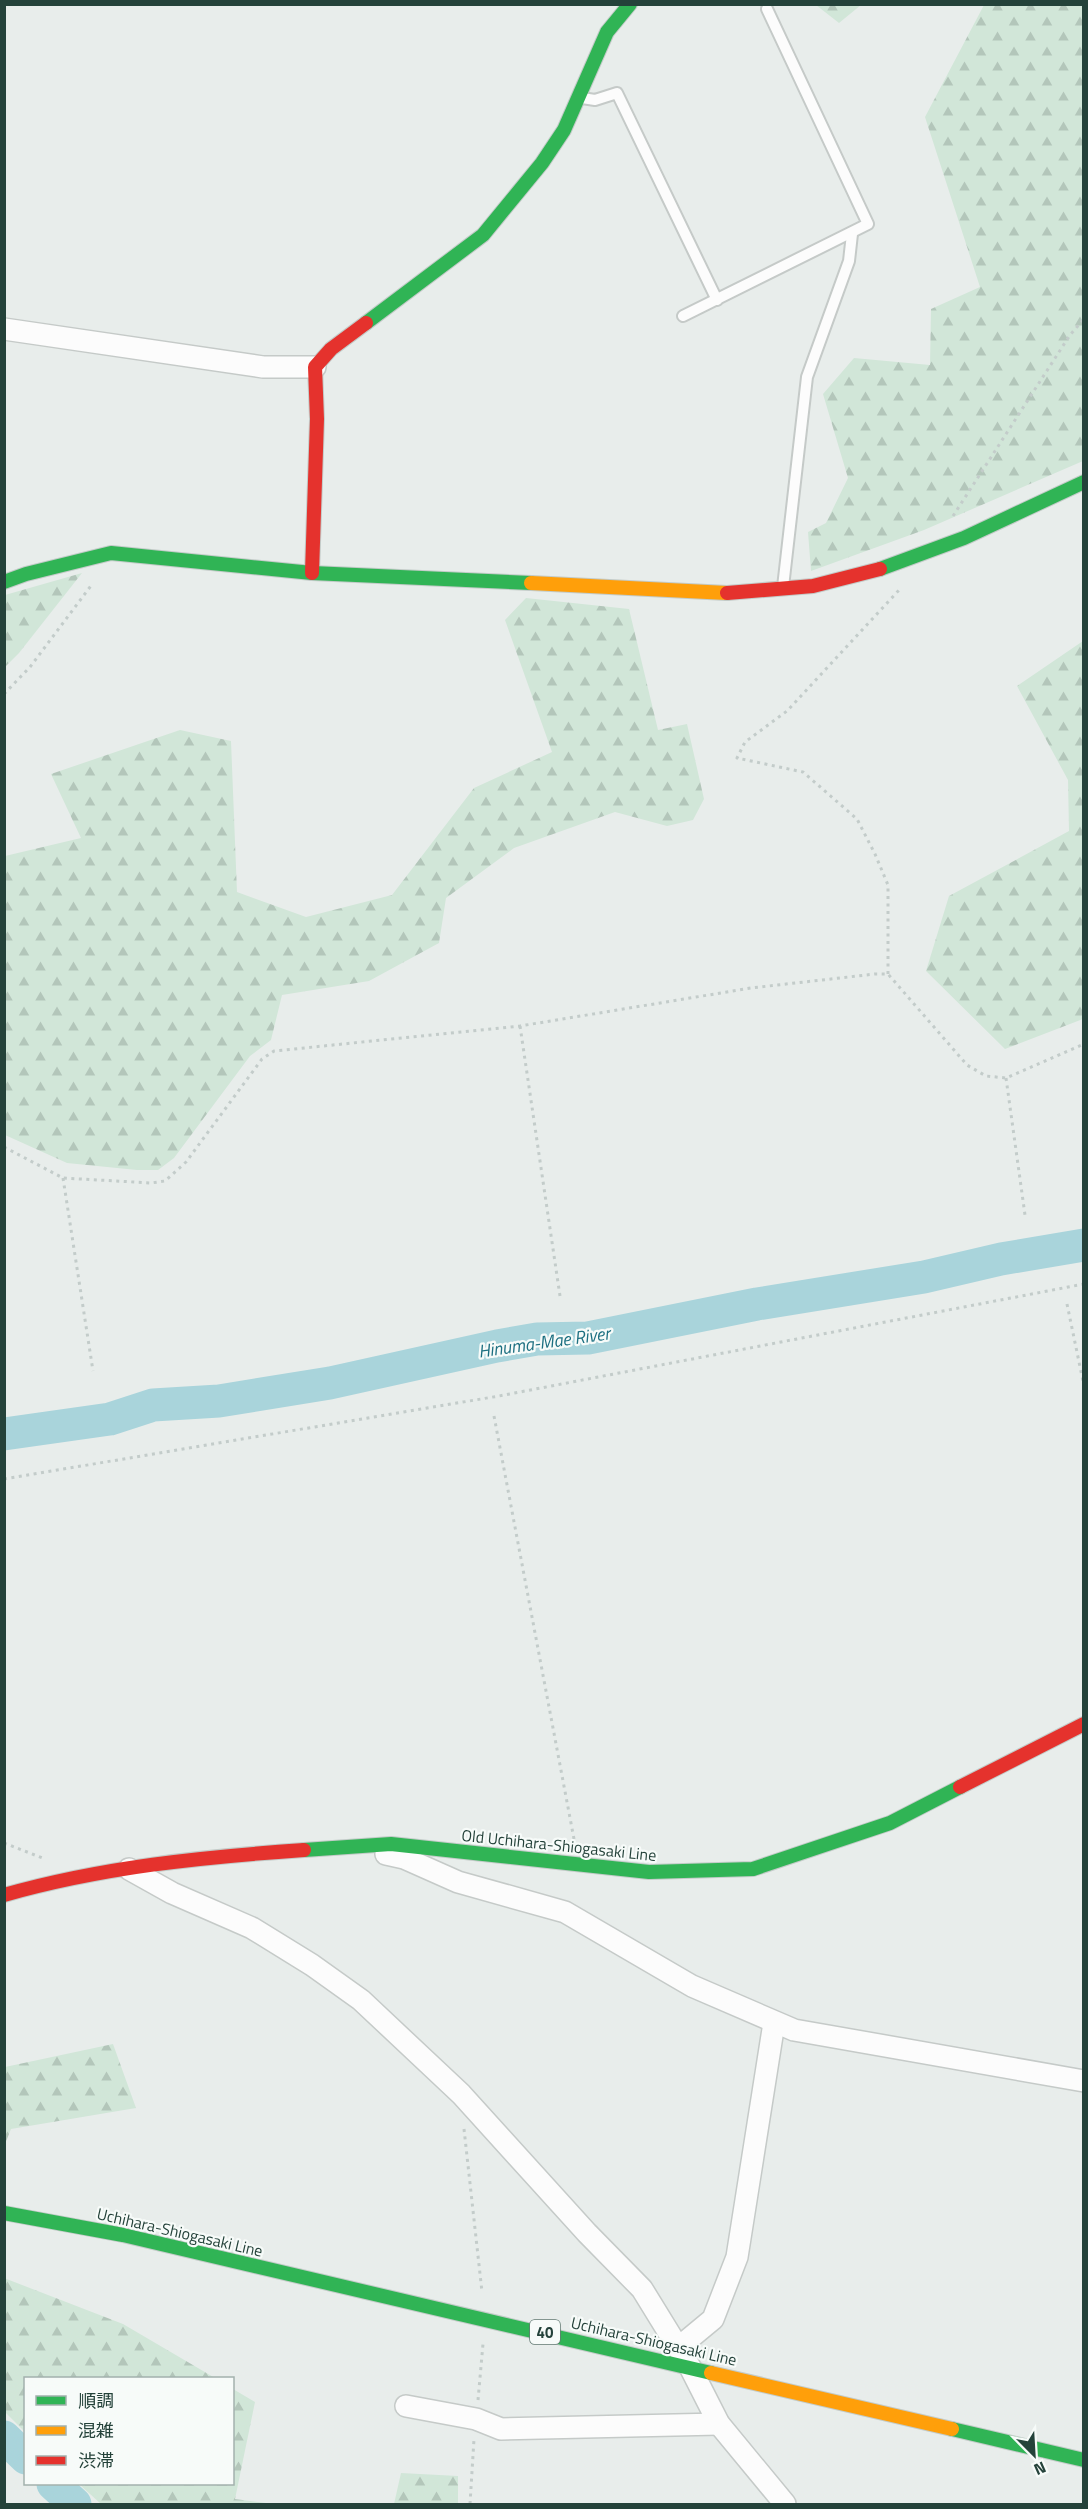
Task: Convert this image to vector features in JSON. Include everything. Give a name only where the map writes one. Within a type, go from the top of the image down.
[{"type":"street","points":[[312,573],[317,419],[315,367],[331,349],[483,235],[542,163],[564,130],[607,32],[630,4]]},
{"type":"street","points":[[4,329],[263,367],[315,367]]},
{"type":"street","points":[[4,582],[26,574],[111,553],[312,573],[735,593],[782,590],[838,582],[932,553],[1083,482]]},
{"type":"street","name":"Old Uchihara-Shiogasaki Line","points":[[4,1895],[56,1880],[205,1857],[391,1844],[649,1872],[753,1869],[890,1823],[1083,1724]]},
{"type":"street","points":[[353,1847],[404,1858],[458,1882],[565,1912],[692,1986],[794,2030],[1083,2081]]},
{"type":"street","points":[[129,1869],[172,1893],[252,1928],[312,1965],[361,2000],[461,2094],[587,2233],[642,2289],[690,2367],[719,2424],[785,2505]]},
{"type":"street","points":[[678,2348],[713,2319],[737,2257],[774,2023]]},
{"type":"street","name":"Uchihara-Shiogasaki Line","points":[[4,2213],[123,2235],[1083,2460]]},
{"type":"street","points":[[406,2406],[476,2419],[501,2429],[719,2424]]},
{"type":"lane","points":[[683,316],[852,234],[868,224],[767,9]]},
{"type":"lane","points":[[580,97],[595,100],[617,93],[717,300]]},
{"type":"lane","points":[[782,590],[807,377],[849,261],[852,234]]},
{"type":"path","points":[[948,525],[1070,335],[1083,319]]},
{"type":"path","points":[[4,694],[30,667],[104,568],[111,553]]},
{"type":"path","points":[[903,585],[787,711],[745,742],[737,758],[803,772],[857,819],[888,885],[888,974],[967,1065],[986,1076],[1006,1078],[1083,1044]]},
{"type":"path","points":[[4,1147],[63,1178],[150,1183],[165,1181],[186,1162],[262,1059],[274,1051],[520,1026],[751,988],[888,974]]},
{"type":"path","points":[[520,1026],[560,1296]]},
{"type":"path","points":[[1006,1078],[1025,1215]]},
{"type":"path","points":[[63,1178],[93,1371]]},
{"type":"path","points":[[4,1479],[487,1398],[1083,1284]]},
{"type":"path","points":[[1067,1304],[1083,1386]]},
{"type":"path","points":[[494,1416],[579,1865]]},
{"type":"path","points":[[464,2128],[485,2318]]},
{"type":"green space","points":[[816,5],[861,5],[839,23]]},
{"type":"green space","points":[[984,5],[1083,5],[1083,461],[924,530],[811,571],[808,532],[826,523],[848,478],[823,394],[854,358],[930,365],[931,309],[980,287],[925,117]]},
{"type":"green space","points":[[82,573],[19,653],[5,667],[5,595]]},
{"type":"green space","points":[[526,598],[629,609],[658,730],[687,724],[704,799],[693,820],[667,826],[615,812],[514,848],[446,898],[439,943],[369,981],[282,995],[271,1040],[250,1056],[174,1158],[158,1170],[67,1163],[5,1135],[5,856],[81,838],[51,774],[180,730],[231,741],[237,892],[306,917],[392,895],[474,788],[552,752],[505,620]]},
{"type":"green space","points":[[1083,641],[1083,1019],[1005,1049],[926,971],[949,896],[1069,831],[1068,780],[1017,686]]},
{"type":"green space","points":[[113,2044],[136,2108],[11,2129],[5,2144],[5,2067]]},
{"type":"green space","points":[[4,2278],[123,2324],[213,2377],[24,2377],[24,2431],[5,2412]]},
{"type":"green space","points":[[234,2390],[255,2402],[235,2499],[274,2504],[101,2504],[80,2485],[234,2485]]},
{"type":"green space","points":[[401,2473],[458,2476],[458,2504],[394,2504]]},
{"type":"waterway","name":"Hinuma-Mae River","points":[[4,1434],[110,1419],[153,1405],[219,1401],[330,1383],[537,1339],[588,1338],[757,1304],[924,1277],[1001,1259],[1084,1245]]},
{"type":"waterway","points":[[4,2437],[24,2456]]},
{"type":"waterway","points":[[54,2485],[75,2504]]},
{"type":"traffic: fast","points":[[366,323],[483,235],[542,163],[564,130],[607,32],[630,4]]},
{"type":"traffic: fast","points":[[880,569],[964,538],[1084,482]]},
{"type":"traffic: fast","points":[[4,582],[26,574],[111,553],[312,573],[531,583]]},
{"type":"traffic: fast","points":[[304,1850],[391,1844],[649,1872],[753,1869],[890,1823],[960,1787]]},
{"type":"traffic: fast","points":[[4,2213],[123,2235],[711,2373]]},
{"type":"traffic: fast","points":[[952,2429],[1084,2460]]},
{"type":"traffic: slow","points":[[531,583],[727,593]]},
{"type":"traffic: slow","points":[[711,2373],[952,2429]]},
{"type":"traffic: jam","points":[[312,573],[317,419],[315,367],[331,349],[366,323]]},
{"type":"traffic: jam","points":[[727,593],[813,586],[880,569]]},
{"type":"traffic: jam","points":[[960,1787],[1084,1724]]},
{"type":"traffic: jam","points":[[4,1895],[115,1870],[228,1856],[304,1850]]}]
